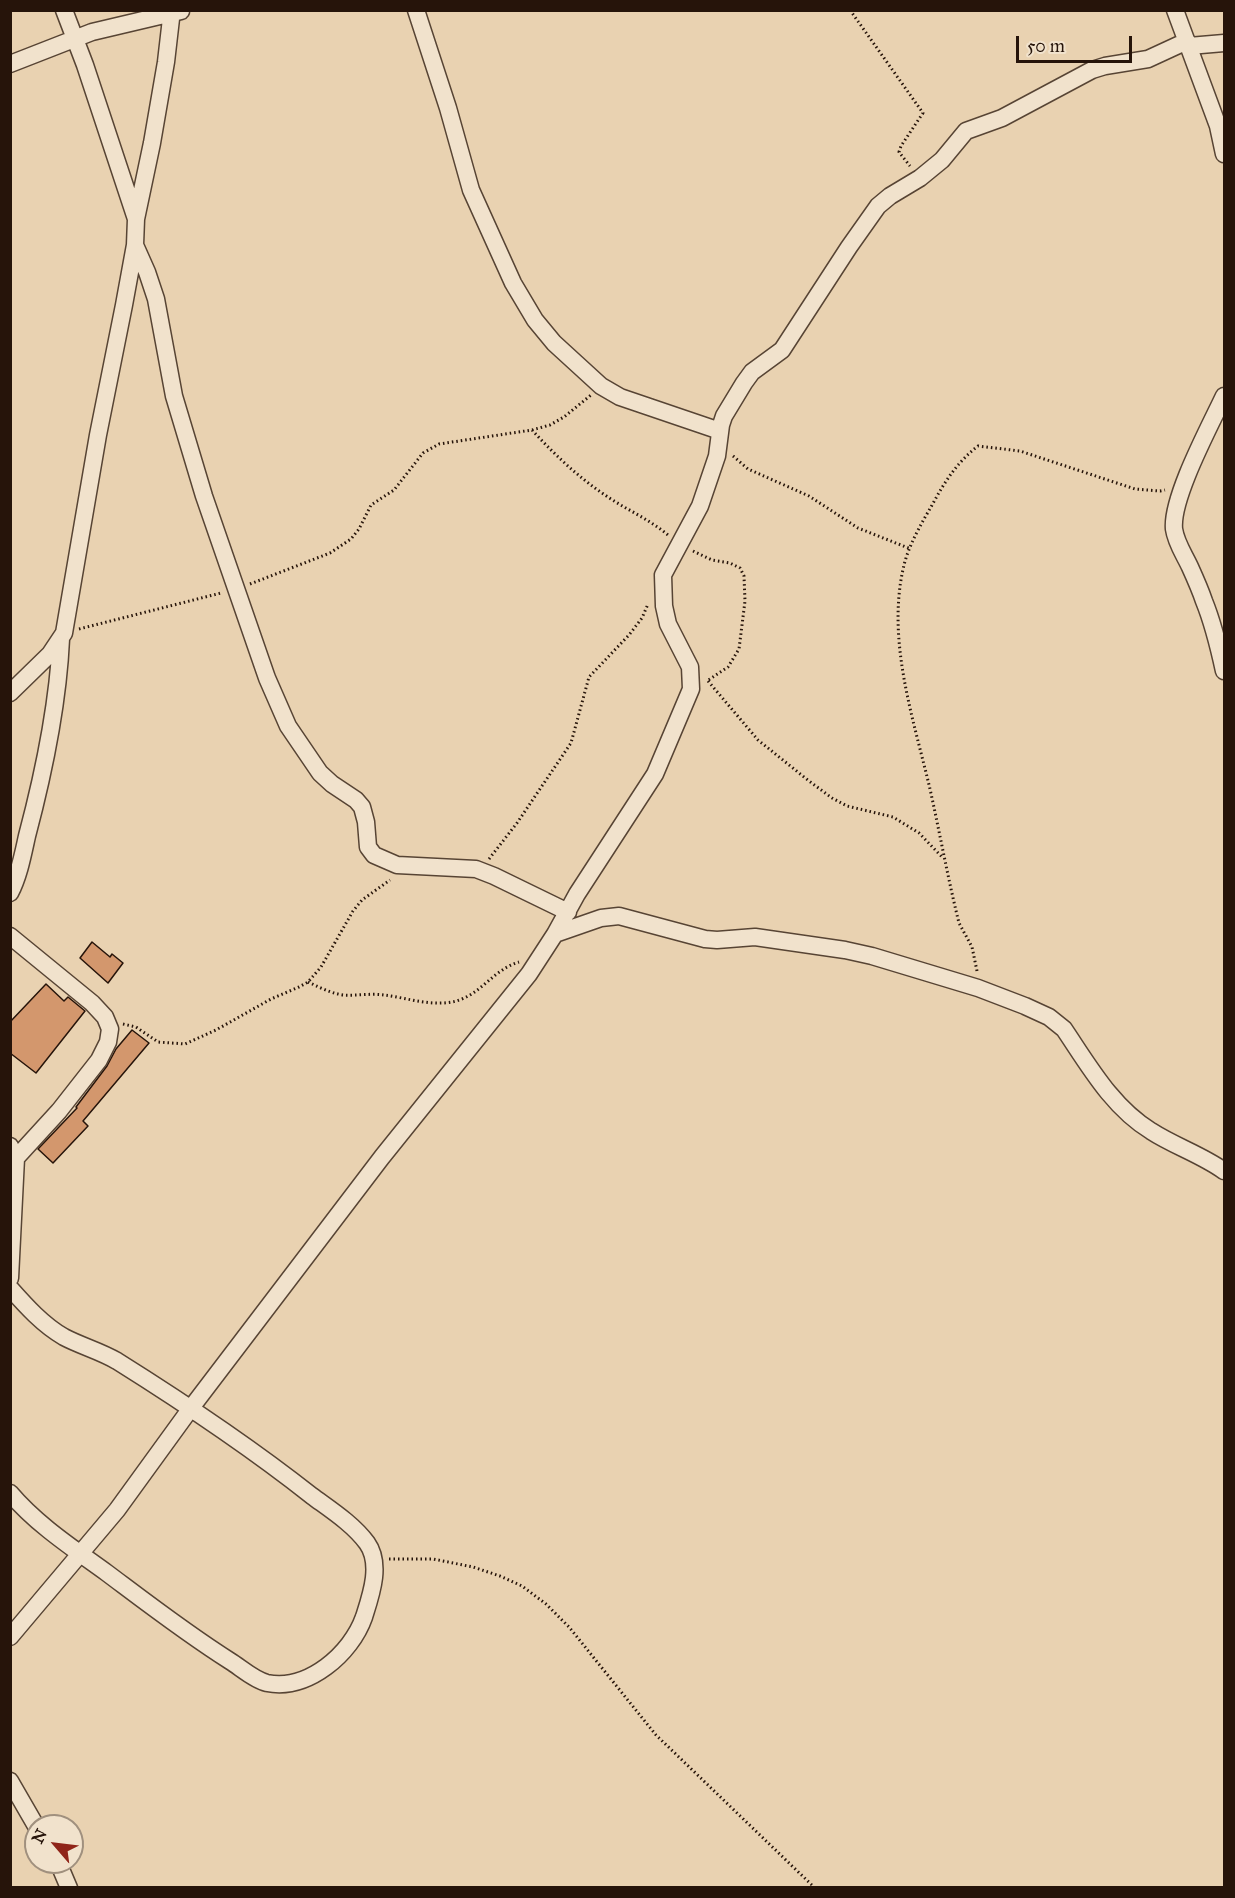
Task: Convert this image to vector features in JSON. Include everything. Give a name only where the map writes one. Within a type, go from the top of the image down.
[{"type":"street","points":[[64,10],[85,65],[136,219]]},
{"type":"street","points":[[416,10],[448,108],[471,190],[513,283],[535,320],[554,343],[601,386],[620,397],[720,436]]},
{"type":"street","points":[[1175,10],[1218,126],[1224,154]]},
{"type":"street","points":[[10,64],[102,29],[175,11],[136,219],[135,245],[98,435],[63,636],[49,735],[33,815],[10,893]]},
{"type":"street","points":[[10,1637],[117,1510],[191,1408],[382,1157],[522,982],[555,934],[577,894],[655,774],[690,689],[690,667],[668,624],[663,597],[663,575],[700,506],[710,480],[724,416],[748,376],[782,350],[831,273],[878,206],[942,160],[966,131],[1002,117],[1092,70],[1148,59],[1188,43],[1224,43]]},
{"type":"street","points":[[135,245],[156,299],[174,396],[204,496],[267,678],[288,726],[320,773],[362,807],[368,847],[374,855],[397,865],[476,869],[568,912]]},
{"type":"street","points":[[1224,396],[1200,445],[1186,481],[1175,511],[1174,528],[1179,546],[1205,602],[1224,671]]},
{"type":"street","points":[[10,693],[51,654],[63,636]]},
{"type":"street","points":[[555,934],[601,918],[619,916],[705,939],[754,937],[845,950],[978,988],[1025,1006],[1057,1023],[1064,1029],[1103,1086],[1131,1116],[1150,1131],[1224,1171]]},
{"type":"street","points":[[10,936],[92,1003],[105,1017],[110,1029],[110,1036],[99,1060],[59,1111],[13,1152],[10,1278]]},
{"type":"street","points":[[10,1288],[30,1310],[62,1336],[114,1359],[191,1408],[294,1481],[350,1526],[368,1544],[375,1560],[363,1621],[350,1644],[325,1668],[308,1677],[283,1684],[264,1683],[208,1647],[81,1554],[36,1518],[10,1493]]},
{"type":"street","points":[[10,1781],[29,1814]]},
{"type":"path","points":[[850,10],[923,113],[903,140],[899,152],[920,178]]},
{"type":"path","points":[[63,636],[237,589],[330,553],[351,539],[359,529],[371,505],[394,490],[423,453],[429,449],[439,444],[532,430],[550,425],[581,404],[601,386]]},
{"type":"path","points":[[532,430],[562,461],[606,496],[663,531],[679,544],[712,560],[730,563],[740,568],[744,576],[745,601],[739,649],[728,667],[708,681],[690,689]]},
{"type":"path","points":[[720,436],[748,468],[809,496],[858,528],[911,549]]},
{"type":"path","points":[[978,988],[976,963],[972,947],[959,923],[909,701],[898,636],[897,615],[904,563],[923,520],[947,478],[965,456],[978,446],[1020,451],[1136,489],[1160,491],[1186,481]]},
{"type":"path","points":[[476,869],[488,860],[517,823],[571,743],[589,677],[629,635],[642,618],[650,601]]},
{"type":"path","points":[[708,681],[758,740],[809,781],[847,806],[893,818],[919,833],[945,859]]},
{"type":"path","points":[[105,1017],[117,1023],[136,1027],[158,1042],[185,1044],[216,1030],[271,999],[308,982],[321,967],[352,911],[362,900],[411,865]]},
{"type":"path","points":[[308,982],[326,991],[343,995],[384,995],[430,1003],[449,1002],[471,994],[506,966],[540,957]]},
{"type":"path","points":[[375,1560],[433,1559],[473,1567],[522,1586],[546,1604],[568,1627],[656,1735],[815,1887]]},
{"type":"building","points":[[92,942],[110,957],[112,954],[123,963],[108,983],[80,958]]},
{"type":"building","points":[[46,984],[64,1001],[68,997],[85,1011],[36,1073],[10,1053],[10,1022]]},
{"type":"building","points":[[132,1030],[149,1043],[83,1121],[88,1126],[53,1163],[38,1149],[77,1108],[107,1066],[116,1049]]}]
